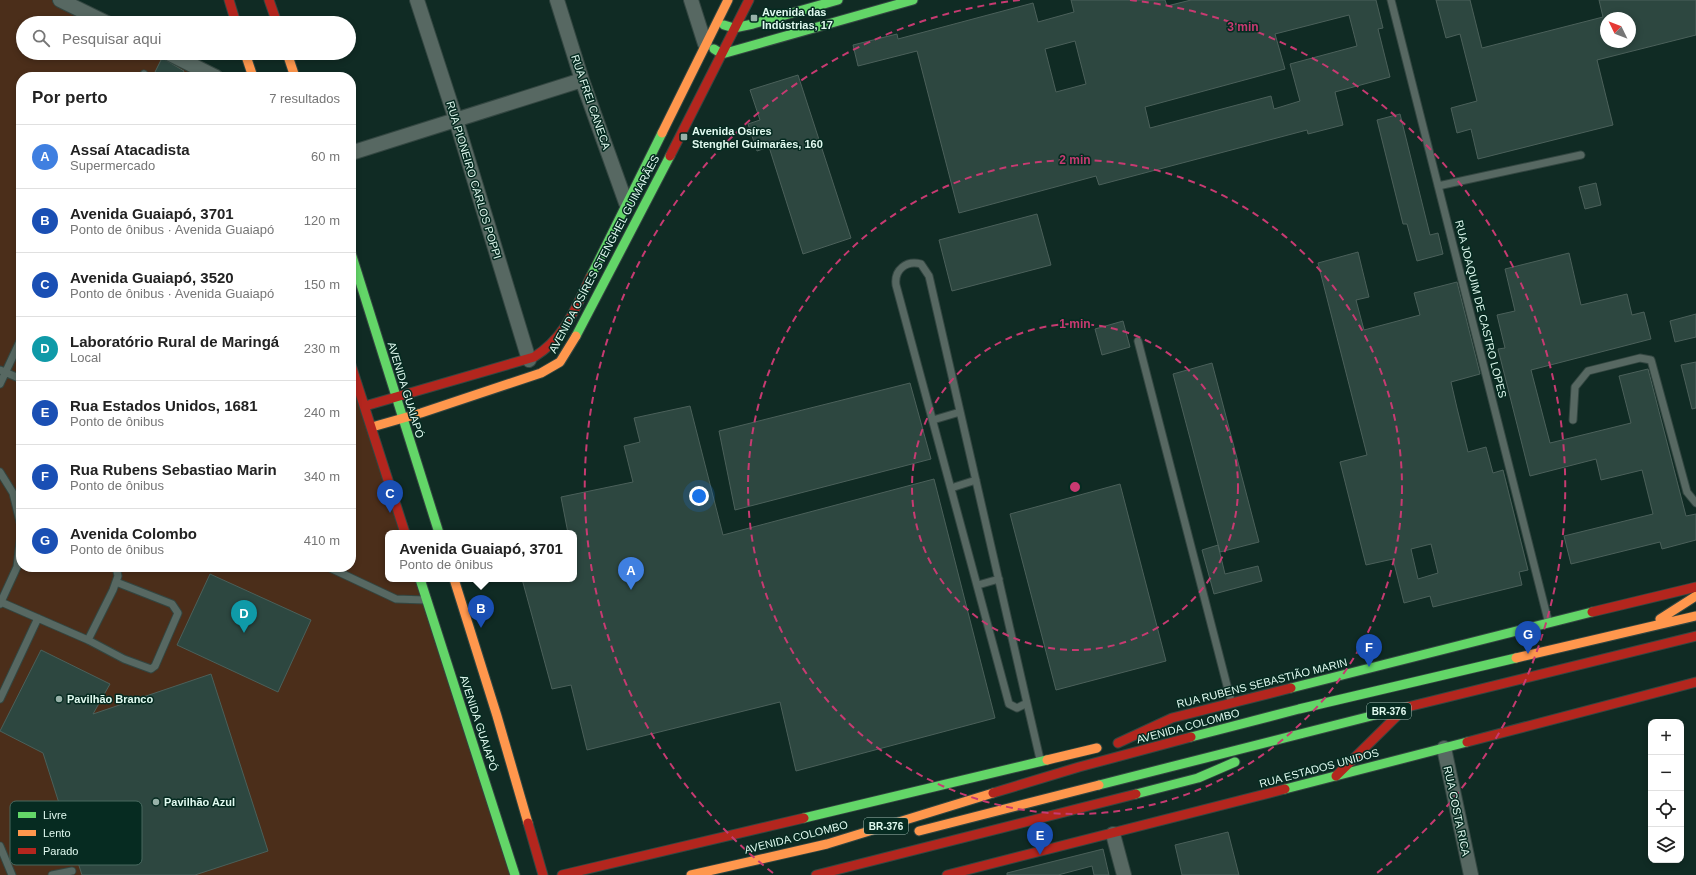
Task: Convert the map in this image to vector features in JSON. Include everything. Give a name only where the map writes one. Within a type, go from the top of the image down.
[{"type":"main road","points":[[229,0],[234,16]]},
{"type":"main road","points":[[269,0],[275,16]]},
{"type":"main road","name":"AVENIDA OSÍRES STENGHEL GUIMARÃES","points":[[365,406],[529,360],[554,344],[564,330],[728,0]]},
{"type":"main road","name":"AVENIDA OSÍRES STENGHEL GUIMARÃES","points":[[372,427],[402,419],[541,373],[560,362],[569,349],[749,0]]},
{"type":"main road","points":[[716,23],[734,28],[838,0]]},
{"type":"main road","points":[[705,44],[722,54],[913,0]]},
{"type":"main road","points":[[248,60],[252,72]]},
{"type":"main road","points":[[288,60],[292,72]]},
{"type":"main road","name":"AVENIDA GUAIAPÓ","points":[[356,270],[438,530]]},
{"type":"main road","points":[[356,380],[404,530]]},
{"type":"main road","name":"AVENIDA GUAIAPÓ","points":[[421,582],[515,875]]},
{"type":"main road","name":"AVENIDA GUAIAPÓ","points":[[454,582],[455,593],[497,716],[543,875]]},
{"type":"main road","name":"RUA RUBENS SEBASTIÃO MARIN","points":[[1111,744],[1172,718],[1696,587]]},
{"type":"main road","points":[[1644,630],[1696,596]]},
{"type":"main road","points":[[427,600],[439,597]]},
{"type":"main road","name":"AVENIDA COLOMBO","points":[[691,875],[827,844],[1079,767],[1299,709],[1644,630],[1696,616]]},
{"type":"main road","name":"BR-376","points":[[913,832],[1406,707],[1696,636]]},
{"type":"main road","name":"RUA ESTADOS UNIDOS","points":[[947,875],[1113,834],[1696,682]]},
{"type":"main road","points":[[1336,776],[1406,707]]},
{"type":"main road","points":[[1171,732],[1299,709]]},
{"type":"main road","points":[[816,875],[1198,778],[1303,734]]},
{"type":"main road","points":[[562,875],[1111,744],[1156,735]]},
{"type":"street","points":[[60,0],[93,16]]},
{"type":"street","name":"RUA PIONEIRO CARLOS POPPI","points":[[417,0],[456,120],[529,360]]},
{"type":"street","name":"RUA FREI CANECA","points":[[557,0],[582,80],[626,203]]},
{"type":"street","points":[[691,0],[705,44]]},
{"type":"street","points":[[698,24],[716,23]]},
{"type":"street","points":[[182,60],[206,72]]},
{"type":"street","points":[[356,151],[582,80]]},
{"type":"street","name":"RUA COSTA RICA","points":[[1444,748],[1471,875]]},
{"type":"street","points":[[1113,834],[1124,875]]},
{"type":"lane","name":"RUA JOAQUIM DE CASTRO LOPES","points":[[1391,0],[1548,623]]},
{"type":"lane","points":[[1438,186],[1581,155]]},
{"type":"lane","points":[[1027,703],[1016,708],[1009,704],[896,285],[895,277],[902,265],[914,262],[921,264],[928,276],[999,579],[1027,703],[1040,761]]},
{"type":"lane","points":[[1138,341],[1231,703]]},
{"type":"lane","points":[[0,384],[3,371],[16,348]]},
{"type":"lane","points":[[1573,420],[1576,387],[1588,371],[1640,358],[1651,360],[1687,492],[1696,503]]},
{"type":"lane","points":[[3,371],[16,377]]},
{"type":"lane","points":[[933,420],[960,412]]},
{"type":"lane","points":[[0,472],[13,493],[16,505]]},
{"type":"lane","points":[[951,488],[976,480]]},
{"type":"lane","points":[[16,569],[0,603],[88,640],[147,669],[151,669],[154,666],[178,612],[172,604],[116,582]]},
{"type":"lane","points":[[88,640],[116,582],[118,576],[117,572]]},
{"type":"lane","points":[[339,572],[396,599],[427,600]]},
{"type":"lane","points":[[978,585],[999,579]]},
{"type":"lane","points":[[0,699],[38,618]]},
{"type":"lane","points":[[0,846],[12,875]]},
{"type":"lane","points":[[52,875],[72,871]]},
{"type":"shaded area","points":[[0,0],[60,0],[93,16],[16,16],[16,60],[182,60],[206,72],[16,72],[16,572],[356,572],[356,381],[404,530],[385,530],[385,582],[421,582],[515,875],[0,875]]},
{"type":"building","points":[[1071,0],[1165,0],[1167,6],[1191,0],[1376,0],[1383,28],[1378,29],[1390,77],[1335,92],[1343,125],[1308,134],[1307,130],[1099,185],[1096,176],[959,213],[917,51],[858,66],[853,45],[897,34],[898,39],[1033,3],[1038,22],[1074,12]],"holes":[[[1349,15],[1357,46],[1290,64],[1300,101],[1274,109],[1271,96],[1150,128],[1145,107],[1285,69],[1275,34]],[[1075,41],[1086,84],[1056,92],[1045,49]]]},
{"type":"building","points":[[1436,0],[1470,0],[1482,48],[1600,18],[1600,48],[1636,48],[1636,12],[1602,12],[1599,0],[1696,0],[1696,35],[1597,60],[1613,125],[1478,159],[1471,129],[1457,133],[1451,108],[1477,101],[1460,34],[1446,38]]},
{"type":"building","points":[[161,60],[165,60],[184,71],[184,72],[155,72]]},
{"type":"building","points":[[798,75],[851,238],[803,254],[769,147],[757,151],[748,124],[760,120],[750,90]]},
{"type":"building","points":[[1400,114],[1430,235],[1438,233],[1443,254],[1417,261],[1407,224],[1403,224],[1377,120]]},
{"type":"building","points":[[1596,183],[1601,205],[1585,209],[1579,187]]},
{"type":"building","points":[[1037,214],[1051,265],[952,291],[939,240]]},
{"type":"building","points":[[1358,252],[1369,297],[1356,300],[1364,330],[1420,315],[1414,293],[1457,282],[1480,374],[1451,382],[1468,452],[1486,447],[1493,473],[1503,470],[1528,570],[1519,572],[1522,585],[1433,607],[1430,596],[1404,603],[1393,559],[1366,565],[1340,462],[1367,455],[1318,263]],"holes":[[[1431,544],[1438,573],[1418,579],[1411,549]]]},
{"type":"building","points":[[1569,253],[1581,305],[1627,294],[1632,315],[1644,312],[1651,339],[1531,370],[1550,443],[1631,423],[1619,376],[1648,369],[1686,516],[1696,514],[1696,540],[1662,549],[1660,542],[1571,564],[1564,536],[1653,514],[1642,470],[1601,480],[1596,459],[1530,476],[1498,349],[1505,348],[1497,315],[1515,311],[1505,269]]},
{"type":"building","points":[[1696,314],[1696,337],[1675,342],[1670,321]]},
{"type":"building","points":[[1123,321],[1130,347],[1102,355],[1095,329]]},
{"type":"building","points":[[1696,362],[1696,408],[1692,409],[1681,365]]},
{"type":"building","points":[[1212,363],[1259,542],[1220,552],[1173,374]]},
{"type":"building","points":[[910,383],[931,459],[735,510],[719,431]]},
{"type":"building","points":[[690,406],[723,535],[934,479],[995,718],[796,771],[780,702],[587,750],[571,685],[552,689],[523,582],[577,582],[577,530],[567,530],[561,497],[633,482],[624,446],[640,442],[634,418]]},
{"type":"building","points":[[1120,484],[1166,661],[1056,690],[1010,514]]},
{"type":"building","points":[[1218,545],[1225,574],[1258,566],[1262,581],[1214,594],[1202,550]]},
{"type":"building","points":[[210,574],[311,620],[278,692],[177,645]]},
{"type":"building","name":"Pavilhão Azul","points":[[41,650],[110,684],[93,714],[211,674],[268,851],[195,875],[82,875],[79,865],[142,865],[142,801],[58,801],[43,753],[0,731]]},
{"type":"building","points":[[1228,832],[1239,875],[1182,875],[1175,845]]},
{"type":"building","points":[[1103,849],[1109,875],[1094,875],[1092,866],[1058,875],[1007,875],[1007,873]]},
{"type":"traffic: fast","points":[[724,25],[734,28],[753,24],[838,0]]},
{"type":"traffic: fast","points":[[714,49],[722,54],[913,0]]},
{"type":"traffic: fast","points":[[591,276],[662,133]]},
{"type":"traffic: fast","points":[[576,336],[670,156]]},
{"type":"traffic: fast","points":[[356,269],[438,530]]},
{"type":"traffic: fast","points":[[421,582],[515,875]]},
{"type":"traffic: fast","points":[[1291,688],[1592,612]]},
{"type":"traffic: fast","points":[[1191,737],[1299,709],[1516,658]]},
{"type":"traffic: fast","points":[[1099,785],[1387,712]]},
{"type":"traffic: fast","points":[[1285,789],[1467,742]]},
{"type":"traffic: fast","points":[[804,818],[1047,760]]},
{"type":"traffic: fast","points":[[1136,794],[1198,778],[1235,762]]},
{"type":"traffic: slow","points":[[662,133],[728,0]]},
{"type":"traffic: slow","points":[[247,60],[251,72]]},
{"type":"traffic: slow","points":[[289,60],[293,72]]},
{"type":"traffic: slow","points":[[372,427],[421,413],[541,373],[560,362],[576,336]]},
{"type":"traffic: slow","points":[[455,582],[497,716],[528,823]]},
{"type":"traffic: slow","points":[[1660,619],[1696,596]]},
{"type":"traffic: slow","points":[[1516,658],[1696,616]]},
{"type":"traffic: slow","points":[[1047,760],[1097,748]]},
{"type":"traffic: slow","points":[[919,831],[1099,785]]},
{"type":"traffic: slow","points":[[691,875],[827,844],[993,793]]},
{"type":"traffic: jam","points":[[229,0],[234,16]]},
{"type":"traffic: jam","points":[[269,0],[275,16]]},
{"type":"traffic: jam","points":[[670,156],[749,0]]},
{"type":"traffic: jam","points":[[365,406],[534,357],[554,341],[562,331],[575,310],[591,276]]},
{"type":"traffic: jam","points":[[356,381],[404,530]]},
{"type":"traffic: jam","points":[[1592,612],[1696,587]]},
{"type":"traffic: jam","points":[[1387,712],[1696,636]]},
{"type":"traffic: jam","points":[[1467,742],[1696,682]]},
{"type":"traffic: jam","points":[[1118,743],[1172,718],[1291,688]]},
{"type":"traffic: jam","points":[[1336,776],[1405,708]]},
{"type":"traffic: jam","points":[[993,793],[1079,767],[1191,737]]},
{"type":"traffic: jam","points":[[947,875],[1285,789]]},
{"type":"traffic: jam","points":[[816,875],[1136,794]]},
{"type":"traffic: jam","points":[[562,875],[804,818]]},
{"type":"traffic: jam","points":[[528,823],[543,875]]},
{"type":"place","name":"Avenida das Indústrias, 17","points":[[754,18]]},
{"type":"place","name":"Avenida Osíres Stenghel Guimarães, 160","points":[[684,137]]},
{"type":"place","name":"Avenida Guaiapó, 3520","points":[[390,513]]},
{"type":"place","name":"Assaí Atacadista","points":[[631,590]]},
{"type":"place","name":"Avenida Guaiapó, 3701","points":[[481,628]]},
{"type":"place","name":"Laboratório Rural de Maringá","points":[[244,633]]},
{"type":"place","name":"Avenida Colombo","points":[[1528,654]]},
{"type":"place","name":"Rua Rubens Sebastiao Marin","points":[[1369,667]]},
{"type":"place","name":"Pavilhão Branco","points":[[59,699]]},
{"type":"place","name":"Pavilhão Azul","points":[[156,802]]},
{"type":"place","name":"Rua Estados Unidos, 1681","points":[[1040,855]]}]
